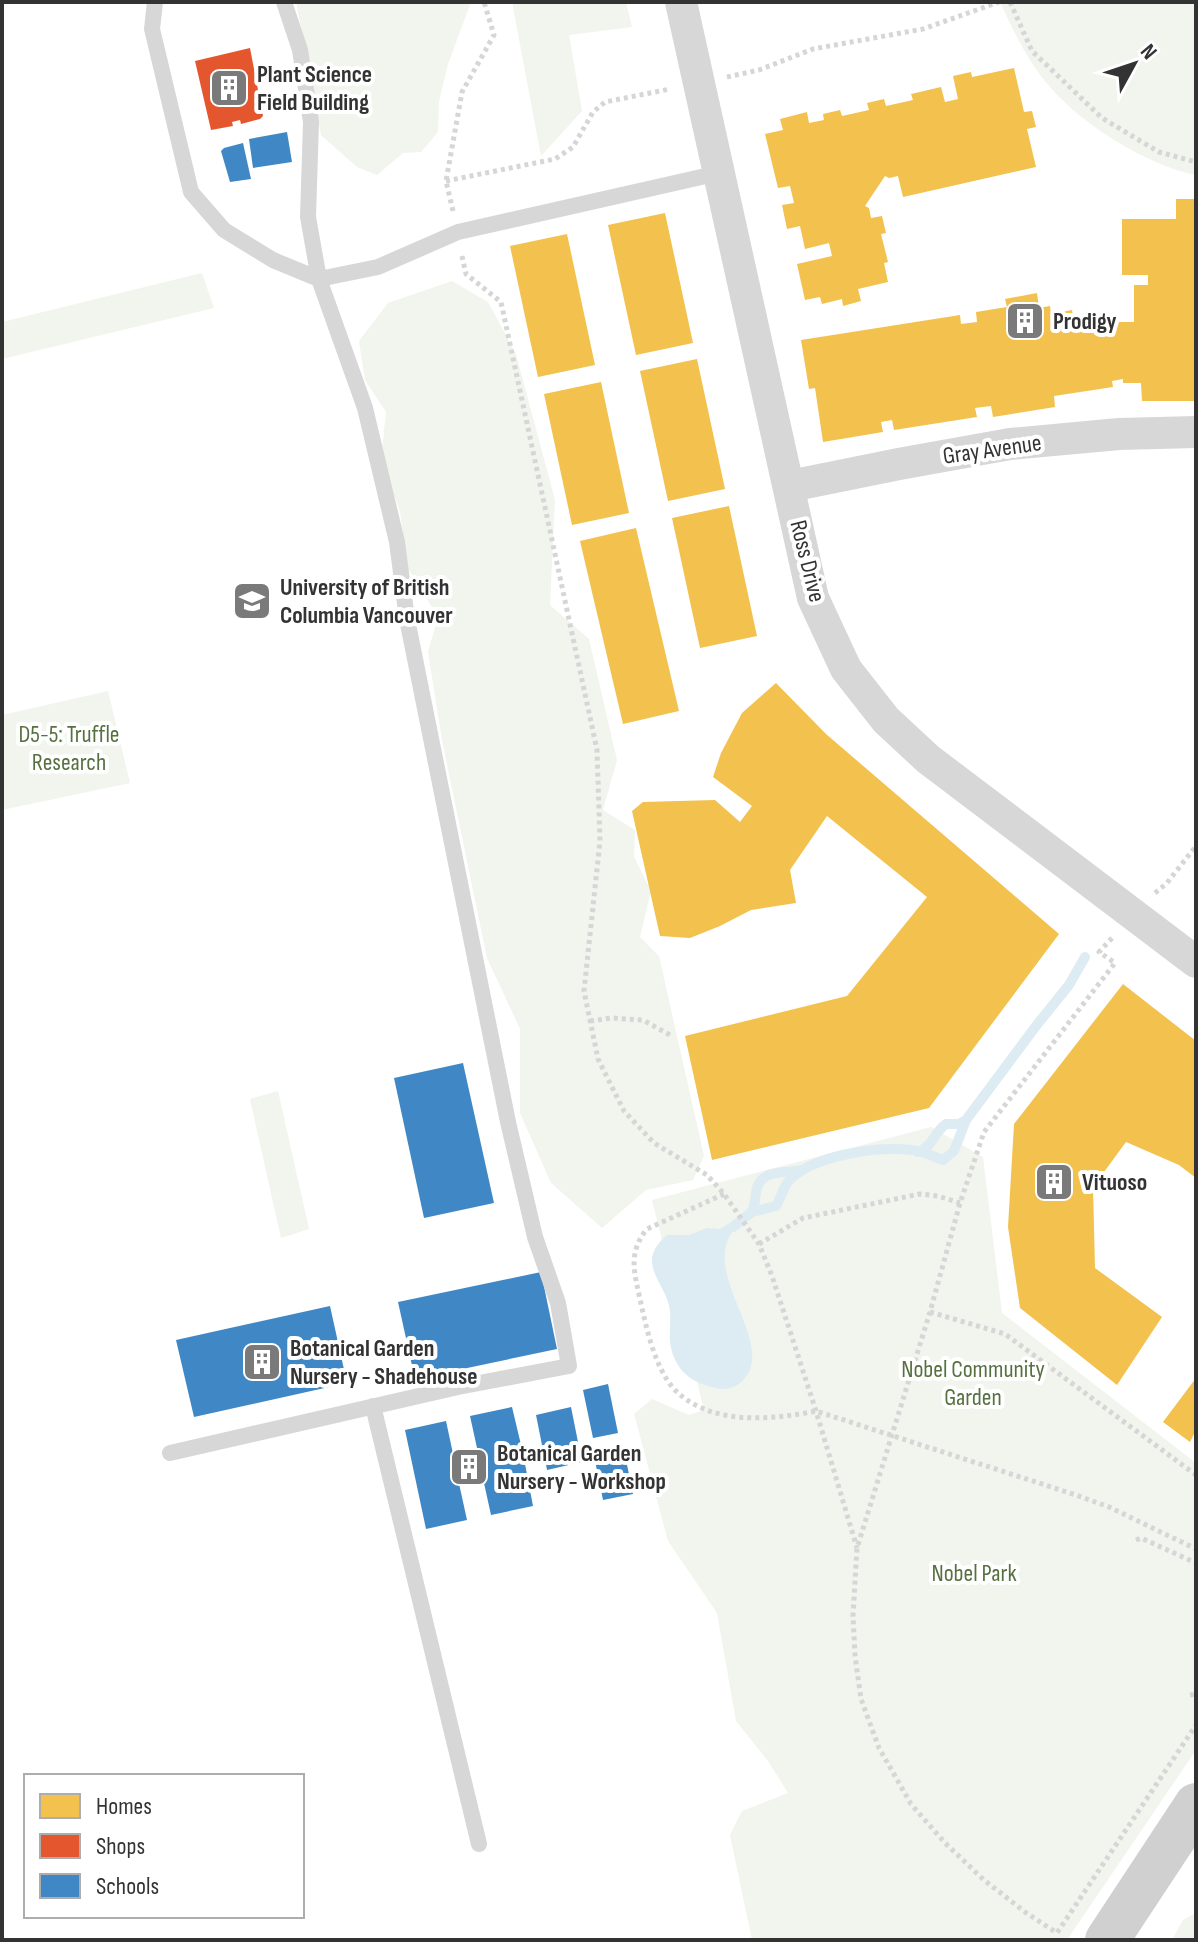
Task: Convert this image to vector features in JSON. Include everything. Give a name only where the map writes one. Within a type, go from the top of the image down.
[{"type":"street","name":"Ross Drive","points":[[681,2],[813,598],[846,669],[886,720],[928,759],[1196,962]]},
{"type":"street","name":"Gray Avenue","points":[[790,486],[1010,444],[1119,434],[1196,432]]},
{"type":"street","points":[[1107,1940],[1196,1805]]},
{"type":"lane","points":[[155,2],[152,29],[191,192],[224,230],[273,260],[319,279],[378,267],[458,232],[719,173]]},
{"type":"lane","points":[[170,1453],[458,1387],[569,1366],[558,1303],[535,1237],[508,1122],[407,619],[397,542],[365,408],[319,279],[308,217],[311,122],[300,50],[284,2]]},
{"type":"lane","points":[[373,1406],[479,1844]]},
{"type":"path","points":[[484,2],[494,35],[462,92],[446,181],[466,274],[501,302],[597,750],[600,841],[584,991],[598,1059],[624,1111],[654,1143],[707,1175],[759,1244],[816,1411],[857,1548]]},
{"type":"path","points":[[446,181],[555,159],[573,147],[593,112],[605,102],[759,70],[813,49],[923,29],[999,2]]},
{"type":"path","points":[[1010,2],[1032,51],[1102,118],[1159,152],[1196,162]]},
{"type":"path","points":[[1196,846],[1167,883],[1131,914],[1099,952],[1115,963],[984,1132],[857,1548],[853,1616],[861,1699],[879,1748],[911,1804],[945,1843],[984,1880],[1057,1933],[1196,1725]]},
{"type":"path","points":[[590,1021],[612,1018],[643,1020],[670,1035]]},
{"type":"path","points":[[724,1194],[647,1229],[634,1252],[644,1319],[663,1372],[675,1390],[704,1409],[718,1414],[747,1418],[787,1417],[816,1411],[1076,1495],[1109,1507],[1196,1549]]},
{"type":"path","points":[[759,1244],[803,1218],[920,1194],[960,1203]]},
{"type":"path","points":[[930,1312],[1005,1334],[1196,1475]]},
{"type":"path","points":[[1136,1540],[1141,1538],[1196,1563]]},
{"type":"green space","points":[[296,2],[471,2],[448,64],[439,101],[438,132],[421,152],[403,153],[377,175],[357,167],[321,135]]},
{"type":"green space","points":[[512,2],[626,2],[632,27],[569,35],[582,111],[541,156]]},
{"type":"green space","points":[[1000,2],[1196,2],[1196,175],[1157,162],[1117,142],[1064,101],[1028,57]]},
{"type":"green space","points":[[202,273],[214,308],[2,359],[2,322]]},
{"type":"green space","points":[[452,281],[488,302],[516,354],[555,500],[550,605],[589,639],[617,760],[603,810],[635,830],[634,857],[651,891],[640,937],[659,956],[704,1156],[693,1180],[646,1190],[602,1228],[551,1183],[520,1113],[520,1029],[487,958],[442,740],[428,652],[438,617],[407,567],[400,511],[381,461],[386,412],[365,380],[359,341],[388,303]]},
{"type":"green space","name":"D5-5: Truffle Research","points":[[108,691],[130,783],[2,810],[2,715]]},
{"type":"green space","points":[[278,1091],[309,1229],[281,1238],[250,1099]]},
{"type":"green space","name":"Nobel Park","points":[[931,1127],[983,1157],[1002,1313],[1196,1463],[1196,1750],[1067,1940],[752,1940],[730,1835],[742,1811],[788,1793],[768,1761],[736,1721],[717,1613],[668,1541],[634,1414],[652,1399],[689,1415],[704,1410],[652,1200]]},
{"type":"green space","points":[[1196,1913],[1196,1940],[1172,1940],[1183,1920]]},
{"type":"shaded area","points":[[730,1223],[735,1229],[726,1247],[725,1267],[752,1350],[751,1368],[740,1383],[723,1389],[703,1385],[689,1377],[674,1358],[668,1301],[652,1264],[657,1245],[667,1235],[689,1235],[707,1228],[720,1229]]},
{"type":"building: Homes","points":[[1014,68],[1024,112],[1032,111],[1036,127],[1027,129],[1036,167],[903,197],[898,176],[885,176],[865,206],[869,208],[871,218],[882,216],[886,233],[881,234],[888,262],[884,263],[888,282],[858,289],[861,301],[843,306],[842,299],[822,304],[820,297],[805,300],[797,264],[832,256],[829,243],[805,249],[800,226],[787,229],[782,205],[794,203],[790,186],[778,188],[765,134],[783,130],[780,119],[807,112],[809,123],[824,120],[823,114],[840,110],[842,116],[869,110],[867,103],[884,99],[886,106],[913,100],[911,94],[941,87],[945,102],[958,99],[953,76],[971,72],[972,77]]},
{"type":"building: Homes","name":"Prodigy","points":[[1176,199],[1196,199],[1196,401],[1142,401],[1141,383],[1123,383],[1123,379],[1112,381],[1113,387],[1054,396],[1055,407],[993,417],[991,406],[975,408],[977,417],[894,430],[892,420],[881,422],[883,432],[823,442],[815,388],[809,389],[801,340],[960,315],[961,324],[977,322],[976,312],[1007,307],[1005,299],[1037,293],[1039,308],[1050,306],[1051,314],[1072,310],[1074,322],[1134,322],[1134,285],[1148,285],[1148,275],[1122,275],[1122,219],[1176,219]]},
{"type":"building: Homes","points":[[665,213],[693,343],[636,355],[608,225]]},
{"type":"building: Homes","points":[[567,234],[595,365],[538,377],[510,246]]},
{"type":"building: Homes","points":[[697,359],[725,489],[668,501],[640,371]]},
{"type":"building: Homes","points":[[601,382],[629,513],[572,525],[544,394]]},
{"type":"building: Homes","points":[[729,506],[757,636],[700,648],[672,518]]},
{"type":"building: Homes","points":[[636,528],[679,711],[623,724],[580,541]]},
{"type":"building: Homes","points":[[776,683],[826,734],[1059,934],[929,1108],[712,1160],[685,1036],[847,996],[927,897],[827,816],[790,870],[796,903],[751,910],[690,938],[660,936],[632,811],[643,802],[715,800],[740,822],[752,806],[713,777],[721,753],[742,713]]},
{"type":"building: Homes","name":"Vituoso","points":[[1123,984],[1196,1041],[1196,1178],[1179,1165],[1126,1142],[1093,1187],[1095,1268],[1162,1317],[1117,1385],[1020,1308],[1008,1227],[1014,1124]]},
{"type":"building: Homes","points":[[1196,1378],[1196,1435],[1190,1442],[1163,1422]]},
{"type":"building: Shops","name":"Plant Science Field Building","points":[[250,48],[263,116],[211,130],[195,61]]},
{"type":"building: Schools","points":[[287,132],[292,162],[253,168],[249,139]]},
{"type":"building: Schools","name":"Plant Science Field Building","points":[[243,143],[251,179],[230,182],[221,151]]},
{"type":"building: Schools","points":[[463,1063],[494,1203],[424,1218],[394,1078]]},
{"type":"building: Schools","points":[[541,1272],[557,1349],[415,1379],[398,1302]]},
{"type":"building: Schools","name":"Botanical Garden Nursery - Shadehouse","points":[[330,1306],[347,1383],[194,1417],[176,1340]]},
{"type":"building: Schools","points":[[608,1384],[618,1433],[593,1438],[583,1390]]},
{"type":"building: Schools","name":"Botanical Garden Nursery - Workshop","points":[[512,1407],[522,1449],[542,1445],[536,1415],[571,1407],[582,1462],[547,1470],[545,1459],[525,1464],[533,1506],[491,1515],[482,1474],[458,1479],[467,1520],[426,1529],[405,1430],[446,1421],[455,1463],[479,1457],[470,1416]]},
{"type":"building: Schools","points":[[624,1450],[633,1494],[603,1500],[594,1456]]},
{"type":"waterway","points":[[733,1227],[752,1212],[776,1206],[787,1183],[797,1173],[828,1159],[864,1151],[898,1149],[920,1151],[943,1160],[954,1151],[966,1120],[1069,985],[1085,957]]},
{"type":"waterway","points":[[918,1152],[928,1146],[946,1124],[959,1124],[966,1120]]},
{"type":"waterway","points":[[752,1212],[762,1179],[801,1170]]},
{"type":"place","name":"Plant Science Field Building","points":[[229,88]]},
{"type":"place","name":"Prodigy","points":[[1025,321]]},
{"type":"place","name":"University of British Columbia Vancouver","points":[[252,601]]},
{"type":"place","name":"Vituoso","points":[[1054,1182]]},
{"type":"place","name":"Botanical Garden Nursery - Shadehouse","points":[[262,1362]]},
{"type":"place","name":"Botanical Garden Nursery - Workshop","points":[[469,1467]]},
{"type":"park label","name":"Nobel Community Garden","points":[[973,1383]]}]
